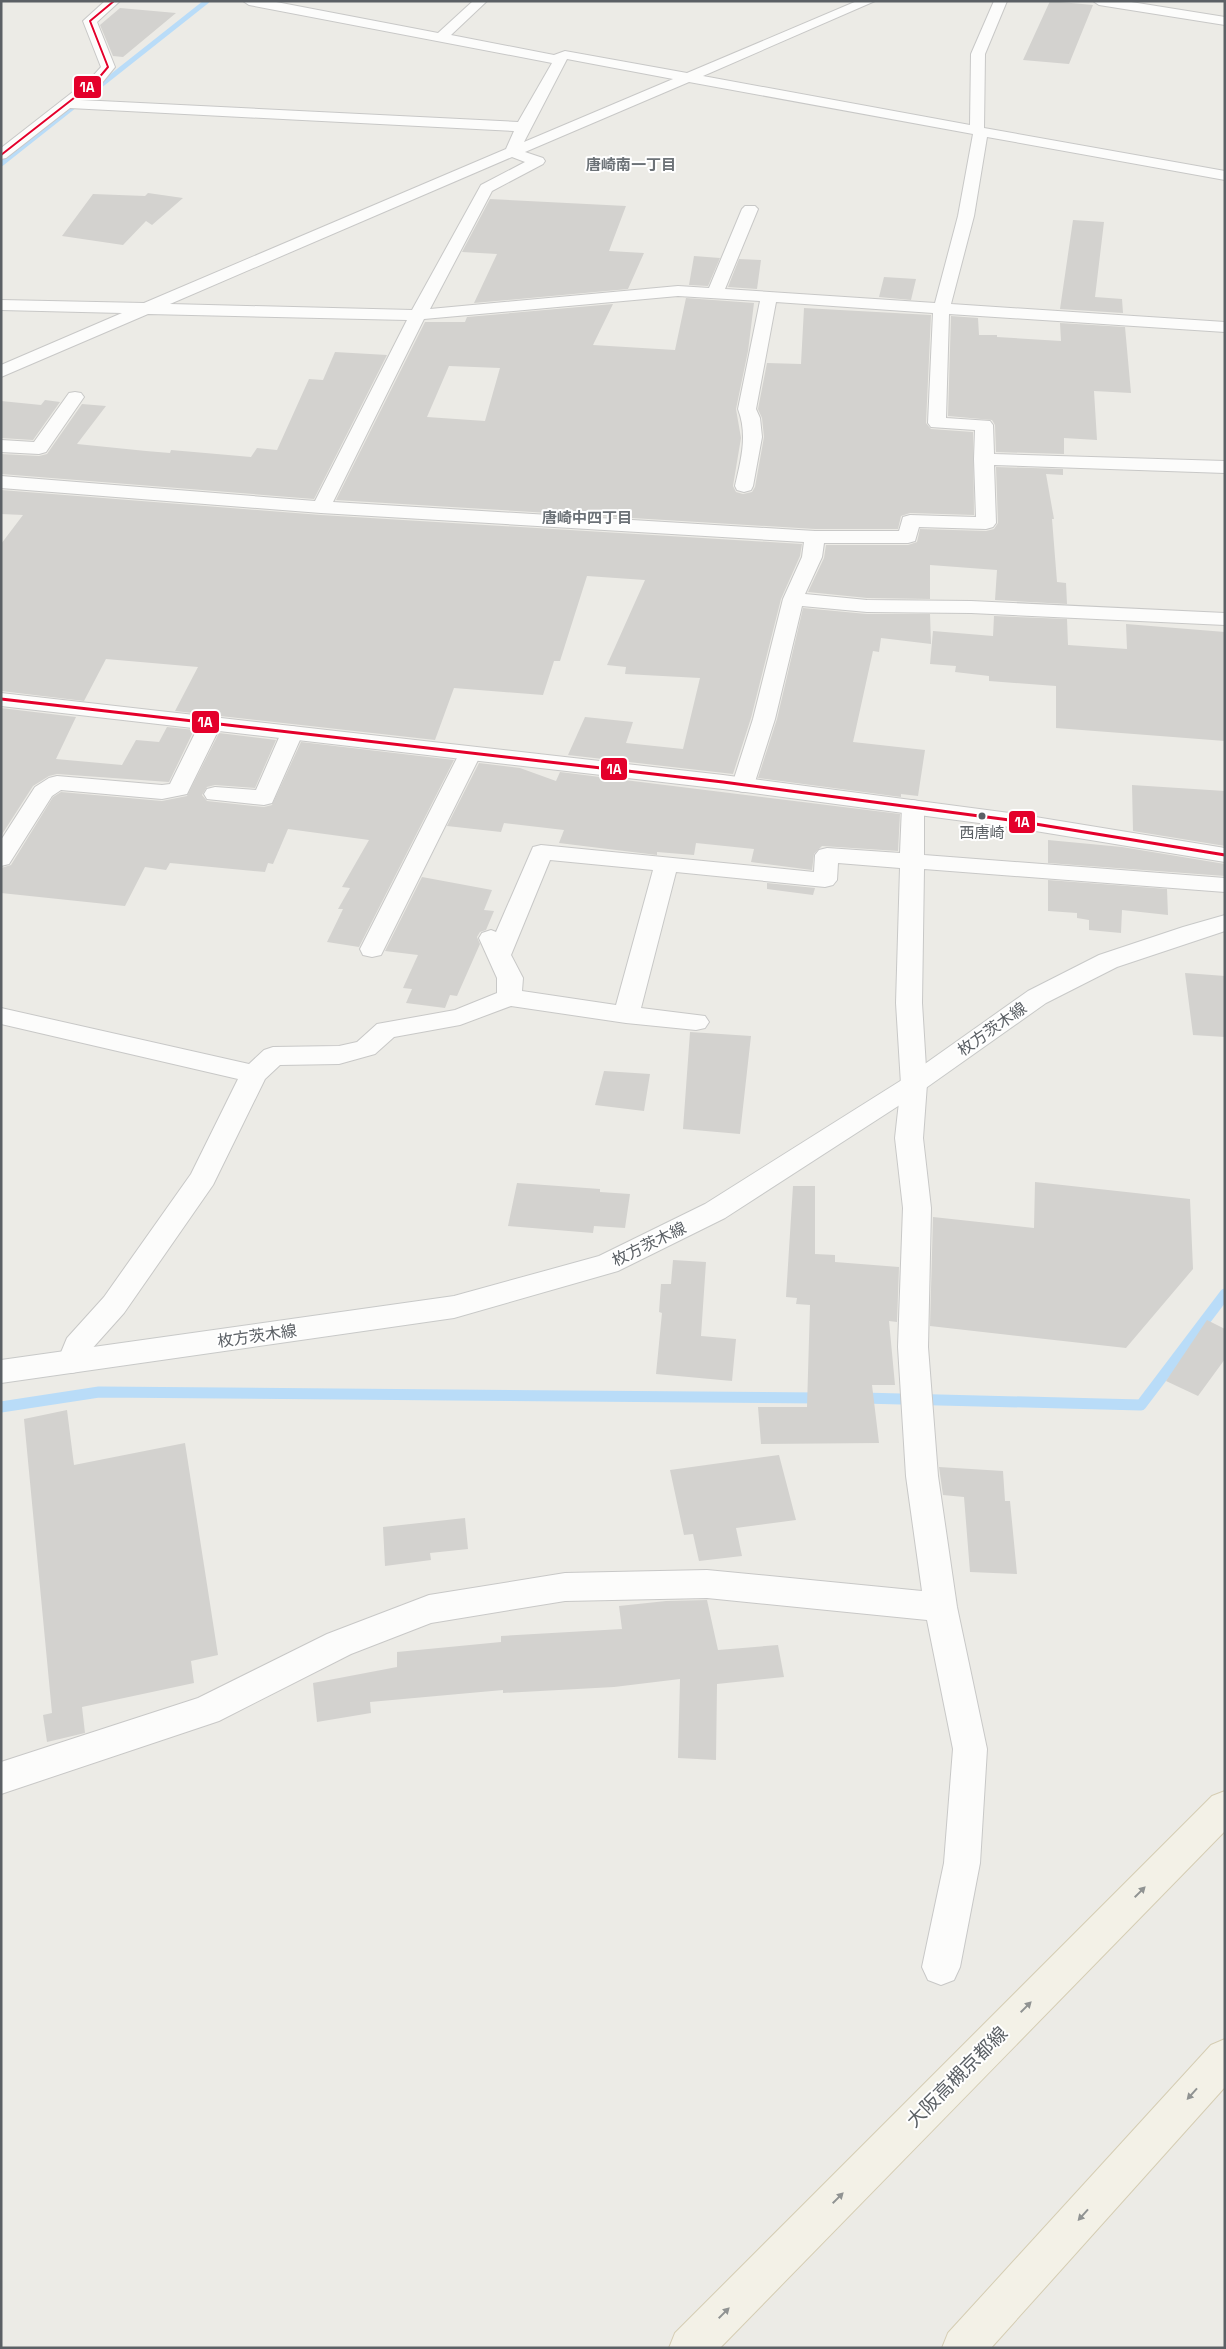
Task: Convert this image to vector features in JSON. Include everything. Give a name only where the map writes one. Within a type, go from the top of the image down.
[{"type":"main road","name":"大阪高槻京都線","points":[[690,2348],[1225,1806]]},
{"type":"main road","points":[[963,2348],[1225,2058]]},
{"type":"street","points":[[1,155],[97,80],[108,67],[90,21],[114,1]]},
{"type":"street","points":[[249,1],[560,60],[523,127],[512,152]]},
{"type":"street","points":[[441,37],[481,1]]},
{"type":"street","points":[[1,372],[142,310],[869,1]]},
{"type":"street","points":[[1,482],[321,507],[815,537],[908,538],[910,521],[986,523],[984,425],[937,423],[941,309],[966,216],[980,131],[978,54],[1001,1]]},
{"type":"street","points":[[1099,1],[1225,21]]},
{"type":"street","points":[[556,59],[565,55],[1225,176]]},
{"type":"street","points":[[67,104],[523,127]]},
{"type":"street","points":[[321,507],[418,315],[486,188],[538,161],[512,152]]},
{"type":"street","points":[[716,292],[750,209]]},
{"type":"street","points":[[1,305],[142,310],[418,315],[672,291],[716,292],[941,309],[1225,327]]},
{"type":"street","points":[[744,486],[752,452],[751,416],[747,409],[769,296]]},
{"type":"street","points":[[1,446],[39,448],[75,397]]},
{"type":"street","points":[[984,459],[1225,467]]},
{"type":"street","points":[[743,785],[764,719],[793,599],[812,557],[815,537]]},
{"type":"street","points":[[793,599],[867,606],[971,607],[1225,619]]},
{"type":"street","points":[[1,699],[743,785],[1017,821],[1225,855]]},
{"type":"street","points":[[5,848],[43,792],[57,783],[162,792],[179,789],[210,723]]},
{"type":"street","points":[[215,794],[264,798],[292,733]]},
{"type":"street","points":[[372,949],[470,754]]},
{"type":"street","points":[[913,807],[909,1003],[914,1084],[909,1138],[917,1208],[913,1347],[922,1476],[941,1607],[970,1749],[962,1864],[941,1967]]},
{"type":"street","points":[[499,955],[541,852],[825,880],[827,855],[1225,885]]},
{"type":"street","points":[[626,1015],[666,864]]},
{"type":"street","name":"枚方茨木線","points":[[1,1372],[454,1308],[608,1264],[715,1211],[914,1084],[1037,997],[1108,962],[1192,932],[1225,923]]},
{"type":"street","points":[[489,932],[510,978],[509,997]]},
{"type":"street","points":[[72,1362],[77,1346],[114,1304],[203,1178],[254,1074],[273,1056],[339,1055],[366,1048],[386,1030],[460,1017],[509,997],[626,1015],[696,1022]]},
{"type":"street","points":[[1,1016],[254,1074]]},
{"type":"street","points":[[1,1778],[208,1710],[339,1644],[429,1610],[565,1587],[706,1584],[941,1607]]},
{"type":"building","points":[[1050,1],[1093,5],[1069,64],[1023,60]]},
{"type":"building","points":[[120,8],[176,13],[123,57],[113,56],[100,25]]},
{"type":"building","points":[[148,193],[183,198],[152,225],[146,221],[123,245],[62,236],[93,194],[145,196]]},
{"type":"building","points":[[490,199],[626,206],[609,251],[644,253],[628,289],[474,303],[497,254],[462,252]]},
{"type":"building","points":[[1073,220],[1104,222],[1095,297],[1122,299],[1123,313],[1060,309]]},
{"type":"building","points":[[694,256],[720,258],[708,286],[689,285]]},
{"type":"building","points":[[739,259],[761,260],[757,289],[728,287]]},
{"type":"building","points":[[884,277],[916,279],[911,300],[879,297]]},
{"type":"building","points":[[686,298],[754,303],[748,351],[736,409],[741,438],[733,486],[736,492],[743,494],[752,492],[755,487],[764,437],[762,418],[758,409],[767,363],[801,364],[804,308],[931,315],[926,423],[931,429],[973,432],[974,515],[910,513],[901,516],[898,529],[815,529],[336,500],[425,322],[465,322],[467,317],[613,304],[593,345],[675,350]],"holes":[[[449,366],[500,368],[485,421],[427,417]]]},
{"type":"building","points":[[951,316],[978,318],[979,335],[997,335],[997,337],[1061,341],[1060,323],[1125,327],[1131,393],[1094,391],[1097,440],[1064,438],[1064,454],[996,452],[995,425],[992,420],[948,416]]},
{"type":"building","points":[[335,352],[387,355],[314,499],[1,474],[1,454],[39,456],[47,454],[82,404],[106,406],[77,444],[170,453],[171,450],[251,457],[257,448],[277,450],[309,379],[323,380]]},
{"type":"building","points":[[45,400],[60,402],[33,440],[1,438],[1,401],[41,405]]},
{"type":"building","points":[[996,467],[1063,469],[1063,475],[1046,474],[1054,519],[1052,519],[1057,582],[1066,583],[1067,604],[995,600],[997,570],[930,565],[930,599],[867,598],[808,592],[824,558],[826,545],[908,545],[917,542],[920,529],[986,531],[994,529],[998,523]]},
{"type":"building","points":[[1,490],[321,515],[802,544],[800,556],[781,599],[751,718],[733,774],[568,755],[585,717],[633,722],[626,743],[683,749],[700,678],[625,674],[626,667],[607,665],[645,580],[587,576],[560,661],[554,661],[543,695],[454,688],[435,740],[175,711],[198,667],[106,659],[84,701],[1,691],[1,544],[23,515],[1,514]]},
{"type":"building","points":[[803,608],[867,614],[930,614],[931,644],[881,638],[879,652],[873,651],[853,742],[925,750],[918,796],[901,794],[901,797],[758,778],[777,719]]},
{"type":"building","points":[[994,616],[1067,619],[1068,645],[1127,649],[1126,624],[1225,632],[1225,741],[1056,728],[1056,686],[989,681],[989,676],[955,672],[956,666],[930,664],[933,631],[993,636]]},
{"type":"building","points":[[1,708],[76,717],[56,759],[122,765],[136,740],[159,742],[167,727],[194,730],[169,782],[57,774],[49,776],[33,786],[1,836]]},
{"type":"building","points":[[219,733],[276,740],[255,788],[215,785],[207,787],[202,795],[207,801],[264,807],[272,805],[301,742],[454,760],[359,947],[327,942],[343,909],[338,909],[350,888],[342,887],[369,840],[288,829],[273,864],[268,863],[265,872],[170,863],[166,870],[145,867],[125,906],[1,893],[1,868],[11,865],[53,797],[61,792],[162,801],[187,796]]},
{"type":"building","points":[[479,763],[520,768],[556,781],[560,772],[900,814],[898,851],[822,846],[814,854],[812,870],[751,862],[754,849],[696,843],[694,855],[657,852],[657,855],[559,843],[564,830],[504,823],[501,832],[447,826]]},
{"type":"building","points":[[1132,785],[1225,791],[1225,846],[1133,831]]},
{"type":"building","points":[[1048,840],[1122,847],[1225,864],[1225,876],[1048,863]]},
{"type":"building","points":[[422,877],[492,890],[484,910],[494,911],[486,930],[480,932],[477,937],[480,944],[457,996],[450,995],[445,1008],[406,1003],[412,989],[403,988],[418,955],[385,951]]},
{"type":"building","points":[[1048,880],[1167,889],[1168,915],[1122,910],[1121,933],[1089,930],[1089,920],[1077,918],[1077,913],[1048,911]]},
{"type":"building","points":[[767,883],[815,888],[813,895],[767,889]]},
{"type":"building","points":[[1185,973],[1225,976],[1225,1037],[1193,1035]]},
{"type":"building","points":[[690,1032],[751,1036],[740,1134],[683,1129]]},
{"type":"building","points":[[604,1071],[650,1074],[644,1111],[595,1105]]},
{"type":"building","points":[[1035,1182],[1190,1199],[1193,1269],[1126,1348],[930,1326],[933,1217],[1034,1228]]},
{"type":"building","points":[[517,1183],[600,1189],[600,1192],[630,1194],[625,1228],[594,1226],[593,1233],[508,1226]]},
{"type":"building","points":[[793,1186],[815,1186],[815,1254],[835,1255],[835,1262],[899,1267],[897,1322],[889,1321],[895,1385],[872,1385],[879,1443],[761,1444],[758,1407],[807,1407],[810,1305],[796,1304],[797,1298],[786,1297]]},
{"type":"building","points":[[673,1260],[706,1262],[701,1336],[736,1339],[732,1381],[656,1374],[662,1313],[659,1312],[661,1284],[671,1284]]},
{"type":"building","points":[[1207,1320],[1225,1329],[1225,1359],[1198,1396],[1166,1381]]},
{"type":"building","points":[[67,1410],[74,1465],[185,1443],[218,1655],[191,1661],[194,1683],[82,1707],[85,1733],[47,1742],[43,1715],[52,1713],[24,1419]]},
{"type":"building","points":[[779,1455],[796,1520],[736,1528],[742,1556],[699,1561],[693,1534],[684,1535],[670,1470]]},
{"type":"building","points":[[939,1467],[1003,1471],[1005,1501],[1010,1501],[1017,1574],[970,1572],[964,1497],[943,1495]]},
{"type":"building","points":[[465,1518],[468,1549],[430,1553],[431,1560],[385,1566],[383,1527]]},
{"type":"building","points":[[707,1600],[718,1650],[778,1645],[784,1677],[717,1684],[716,1760],[678,1758],[680,1679],[614,1687],[503,1693],[503,1690],[370,1702],[371,1713],[317,1722],[313,1683],[397,1667],[397,1652],[501,1642],[501,1636],[622,1629],[619,1606],[666,1601]]},
{"type":"waterway","points":[[1,164],[207,1]]},
{"type":"waterway","points":[[862,1398],[1141,1405],[1225,1294]]},
{"type":"waterway","points":[[1,1407],[99,1392],[820,1398]]},
{"type":"transit line","name":"1A","points":[[1,155],[97,80],[108,67],[90,21],[114,1]]},
{"type":"transit line","name":"1A","points":[[1,699],[723,782],[1017,821],[1225,855]]},
{"type":"place","name":"西唐崎","points":[[982,816]]},
{"type":"district","name":"唐崎南一丁目","points":[[631,164]]},
{"type":"district","name":"唐崎中四丁目","points":[[587,517]]}]
